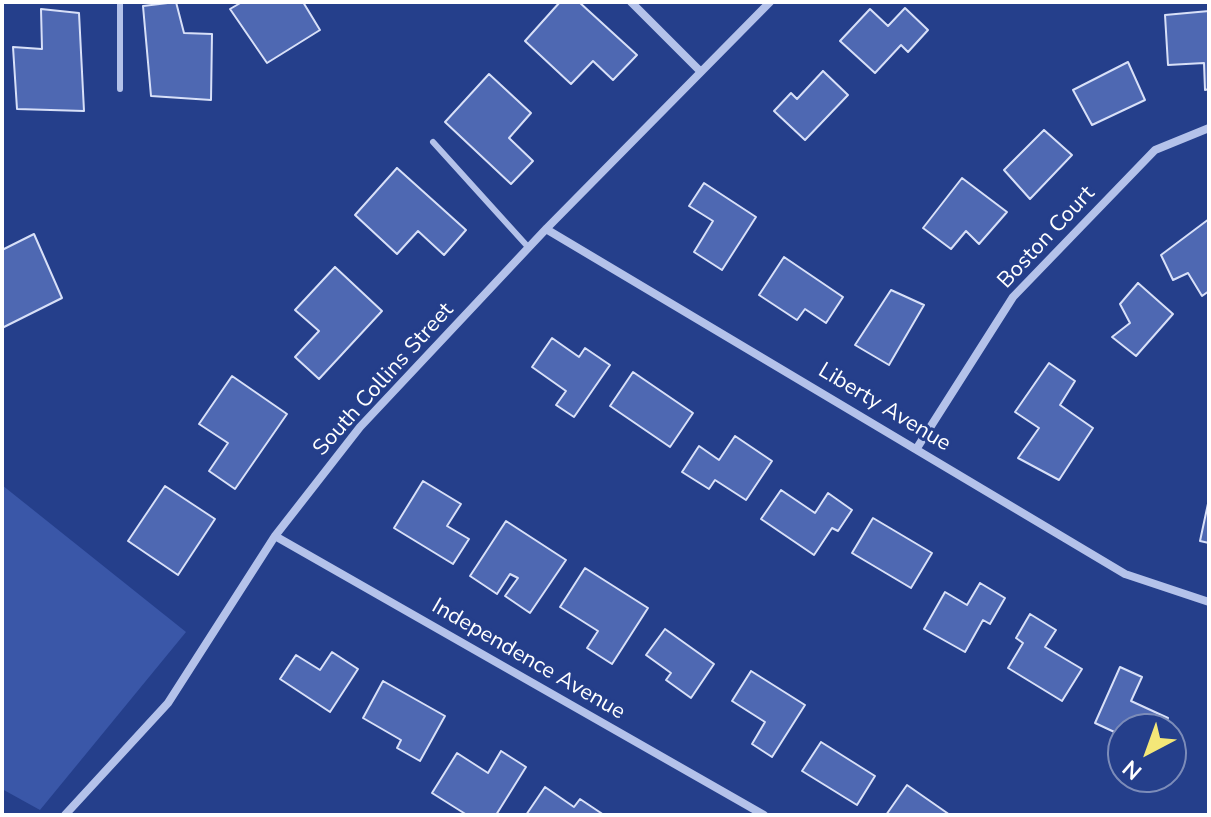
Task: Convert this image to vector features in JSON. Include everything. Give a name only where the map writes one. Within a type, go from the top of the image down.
[{"type":"street","points":[[631,2],[701,72]]},
{"type":"street","name":"South Collins Street","points":[[65,815],[168,703],[275,536],[360,427],[546,229],[770,2]]},
{"type":"street","name":"Boston Court","points":[[917,448],[1013,297],[1155,150],[1209,128]]},
{"type":"street","name":"Liberty Avenue","points":[[546,229],[1125,574],[1209,602]]},
{"type":"street","name":"Independence Avenue","points":[[275,536],[764,815]]},
{"type":"lane","points":[[120,2],[120,89]]},
{"type":"lane","points":[[433,142],[529,248]]},
{"type":"shaded area","points":[[2,485],[186,632],[40,810],[2,789]]},
{"type":"building","points":[[176,2],[184,33],[212,34],[211,100],[151,96],[143,6]]},
{"type":"building","points":[[242,2],[303,2],[320,30],[267,63],[230,9]]},
{"type":"building","points":[[560,2],[579,2],[637,55],[613,80],[593,61],[571,84],[525,41]]},
{"type":"building","points":[[905,8],[928,30],[908,52],[901,45],[875,73],[840,41],[870,9],[888,26]]},
{"type":"building","points":[[41,9],[79,13],[84,111],[17,109],[13,47],[42,49]]},
{"type":"building","points":[[1209,11],[1209,89],[1205,90],[1204,63],[1168,65],[1165,15]]},
{"type":"building","points":[[1128,62],[1145,100],[1092,125],[1073,90]]},
{"type":"building","points":[[823,71],[848,95],[805,140],[774,111],[791,93],[797,99]]},
{"type":"building","points":[[489,74],[531,113],[509,138],[533,161],[511,184],[445,122]]},
{"type":"building","points":[[1044,130],[1072,155],[1030,199],[1004,170]]},
{"type":"building","points":[[397,168],[466,230],[444,255],[418,231],[397,254],[355,215]]},
{"type":"building","points":[[962,178],[1007,212],[979,244],[966,231],[951,249],[923,228]]},
{"type":"building","points":[[704,183],[756,217],[722,270],[694,252],[713,221],[689,206]]},
{"type":"building","points":[[1209,219],[1209,291],[1202,296],[1188,273],[1173,280],[1161,255]]},
{"type":"building","points":[[34,234],[62,298],[2,328],[2,250]]},
{"type":"building","points":[[784,257],[843,297],[826,323],[805,309],[797,320],[759,295]]},
{"type":"building","points":[[335,267],[382,311],[319,379],[295,357],[319,331],[295,310]]},
{"type":"building","points":[[1138,283],[1173,314],[1136,356],[1112,337],[1130,323],[1120,304]]},
{"type":"building","points":[[891,290],[924,305],[889,365],[855,345]]},
{"type":"building","points":[[552,338],[579,357],[585,348],[610,365],[574,417],[556,405],[566,391],[532,367]]},
{"type":"building","points":[[1049,363],[1075,381],[1060,405],[1093,428],[1059,480],[1018,458],[1039,428],[1015,412]]},
{"type":"building","points":[[633,372],[693,413],[670,447],[610,406]]},
{"type":"building","points":[[232,376],[287,414],[235,489],[209,471],[228,443],[199,424]]},
{"type":"building","points":[[735,436],[772,461],[746,500],[715,480],[709,489],[682,472],[699,446],[719,460]]},
{"type":"building","points":[[423,481],[461,504],[447,526],[469,539],[453,564],[394,528]]},
{"type":"building","points":[[165,486],[215,519],[178,575],[128,541]]},
{"type":"building","points":[[781,490],[815,513],[828,493],[852,510],[838,531],[832,528],[814,555],[761,519]]},
{"type":"building","points":[[1209,499],[1209,543],[1200,541]]},
{"type":"building","points":[[873,518],[932,553],[911,588],[852,553]]},
{"type":"building","points":[[506,521],[566,560],[530,613],[505,596],[518,578],[510,574],[497,594],[470,576]]},
{"type":"building","points":[[585,568],[648,608],[612,664],[587,648],[598,631],[560,607]]},
{"type":"building","points":[[980,583],[1005,598],[990,624],[983,620],[965,652],[924,629],[945,592],[967,605]]},
{"type":"building","points":[[1030,614],[1056,630],[1045,647],[1082,669],[1062,701],[1008,668],[1023,643],[1016,638]]},
{"type":"building","points":[[665,629],[714,664],[691,698],[666,680],[671,673],[646,655]]},
{"type":"building","points":[[332,652],[358,669],[330,712],[280,679],[296,655],[320,670]]},
{"type":"building","points":[[1120,667],[1142,677],[1131,701],[1157,713],[1107,713],[1107,729],[1095,723]]},
{"type":"building","points":[[751,671],[805,705],[772,757],[752,744],[765,722],[732,701]]},
{"type":"building","points":[[383,681],[445,716],[420,761],[397,748],[401,740],[363,718]]},
{"type":"building","points":[[821,742],[875,776],[857,805],[802,771]]},
{"type":"building","points":[[501,751],[526,767],[496,815],[467,815],[432,793],[457,753],[488,773]]},
{"type":"building","points":[[907,785],[950,815],[886,815]]},
{"type":"building","points":[[545,787],[574,807],[580,799],[604,815],[526,815]]}]
